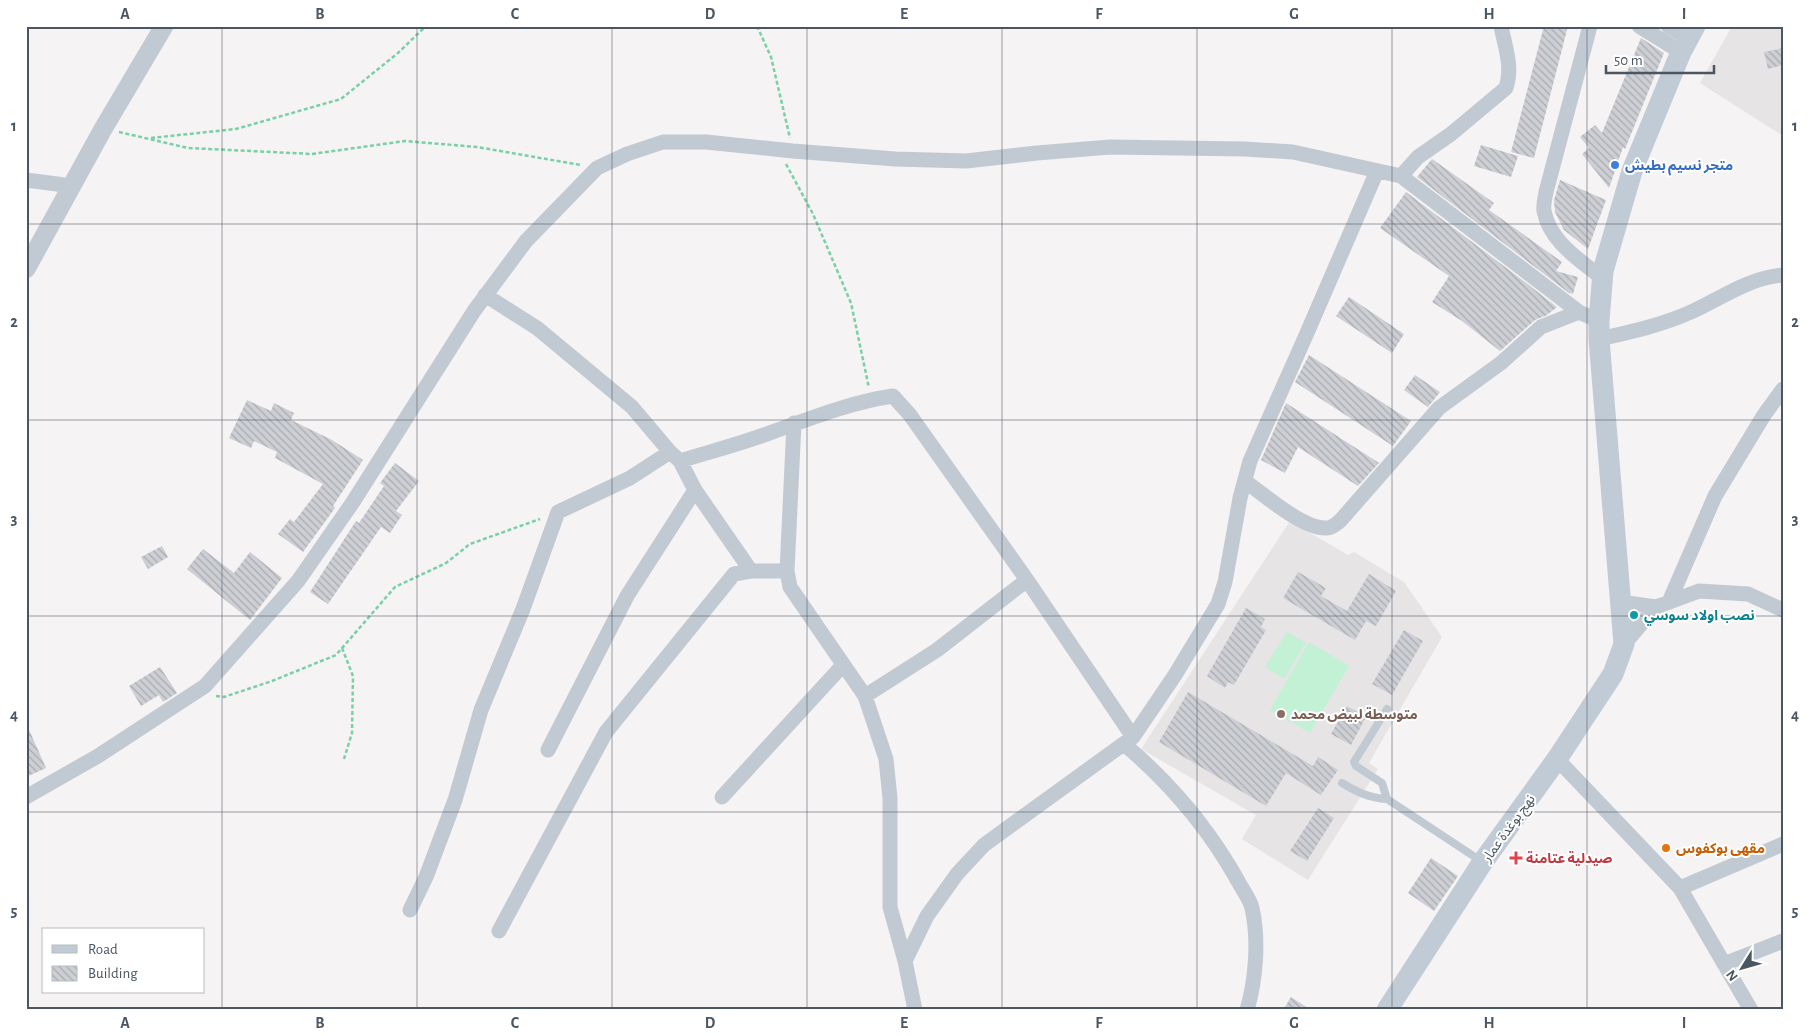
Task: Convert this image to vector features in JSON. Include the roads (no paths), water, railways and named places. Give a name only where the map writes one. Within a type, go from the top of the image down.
[{"type":"main road","points":[[1624,644],[1599,330],[1602,278],[1632,171],[1688,39]]},
{"type":"main road","name":"نهج بوغدة عمار","points":[[1387,1010],[1482,863],[1557,759],[1613,674],[1624,644]]},
{"type":"street","points":[[26,269],[103,129],[164,26]]},
{"type":"street","points":[[1401,176],[1418,158],[1451,134],[1506,88],[1509,78],[1509,67],[1501,26]]},
{"type":"street","points":[[1590,26],[1543,209],[1549,226],[1559,242],[1602,278]]},
{"type":"street","points":[[1639,26],[1688,39]]},
{"type":"street","points":[[1668,26],[1688,39]]},
{"type":"street","points":[[26,797],[98,756],[205,686],[298,581],[353,502],[474,311],[526,241],[597,168],[626,154],[663,142],[706,142],[786,151],[895,159],[966,161],[1110,147],[1293,152],[1401,176],[1579,312],[1599,330],[1661,324],[1692,312],[1746,283],[1783,275]]},
{"type":"street","points":[[905,960],[927,916],[957,874],[984,845],[1128,740],[1174,675],[1218,604],[1225,582],[1240,498],[1250,460],[1308,333],[1377,171]]},
{"type":"street","points":[[26,180],[72,186]]},
{"type":"street","points":[[485,295],[537,328],[632,407],[675,456],[695,490],[751,571]]},
{"type":"street","points":[[1245,481],[1298,519],[1318,528],[1329,528],[1340,521],[1440,408],[1502,363],[1542,327],[1579,312]]},
{"type":"street","points":[[1624,644],[1663,604],[1715,496],[1764,415],[1783,389]]},
{"type":"street","points":[[410,910],[426,877],[455,800],[481,710],[523,609],[558,512],[675,456],[776,431],[794,423],[871,399],[893,396],[910,415],[1027,580],[1138,757],[1193,814],[1226,861],[1252,906],[1256,946],[1254,987],[1247,1010]]},
{"type":"street","points":[[794,423],[787,571],[790,587],[864,696],[886,759],[890,798],[890,907],[905,960],[915,1010]]},
{"type":"street","points":[[548,750],[627,596],[695,490]]},
{"type":"street","points":[[499,931],[606,732],[734,574],[751,571],[787,571]]},
{"type":"street","points":[[864,696],[937,650],[1027,580]]},
{"type":"street","points":[[1620,602],[1663,604],[1699,591],[1748,594],[1783,610]]},
{"type":"street","points":[[722,797],[843,665]]},
{"type":"street","points":[[1557,759],[1680,888],[1751,1010]]},
{"type":"street","points":[[1680,888],[1783,844]]},
{"type":"street","points":[[1724,964],[1783,941]]},
{"type":"lane","points":[[1387,709],[1354,762],[1356,766],[1382,783],[1387,799]]},
{"type":"lane","points":[[1342,783],[1362,794],[1387,799],[1482,863]]},
{"type":"place","name":"متجر نسيم بطيش","points":[[1615,165]]},
{"type":"place","name":"نصب اولاد سوسي","points":[[1634,615]]},
{"type":"place","name":"متوسطة لبيض محمد","points":[[1281,714]]},
{"type":"place","name":"مقهى بوكفوس","points":[[1666,848]]},
{"type":"place","name":"صيدلية عتامنة","points":[[1516,858]]}]
